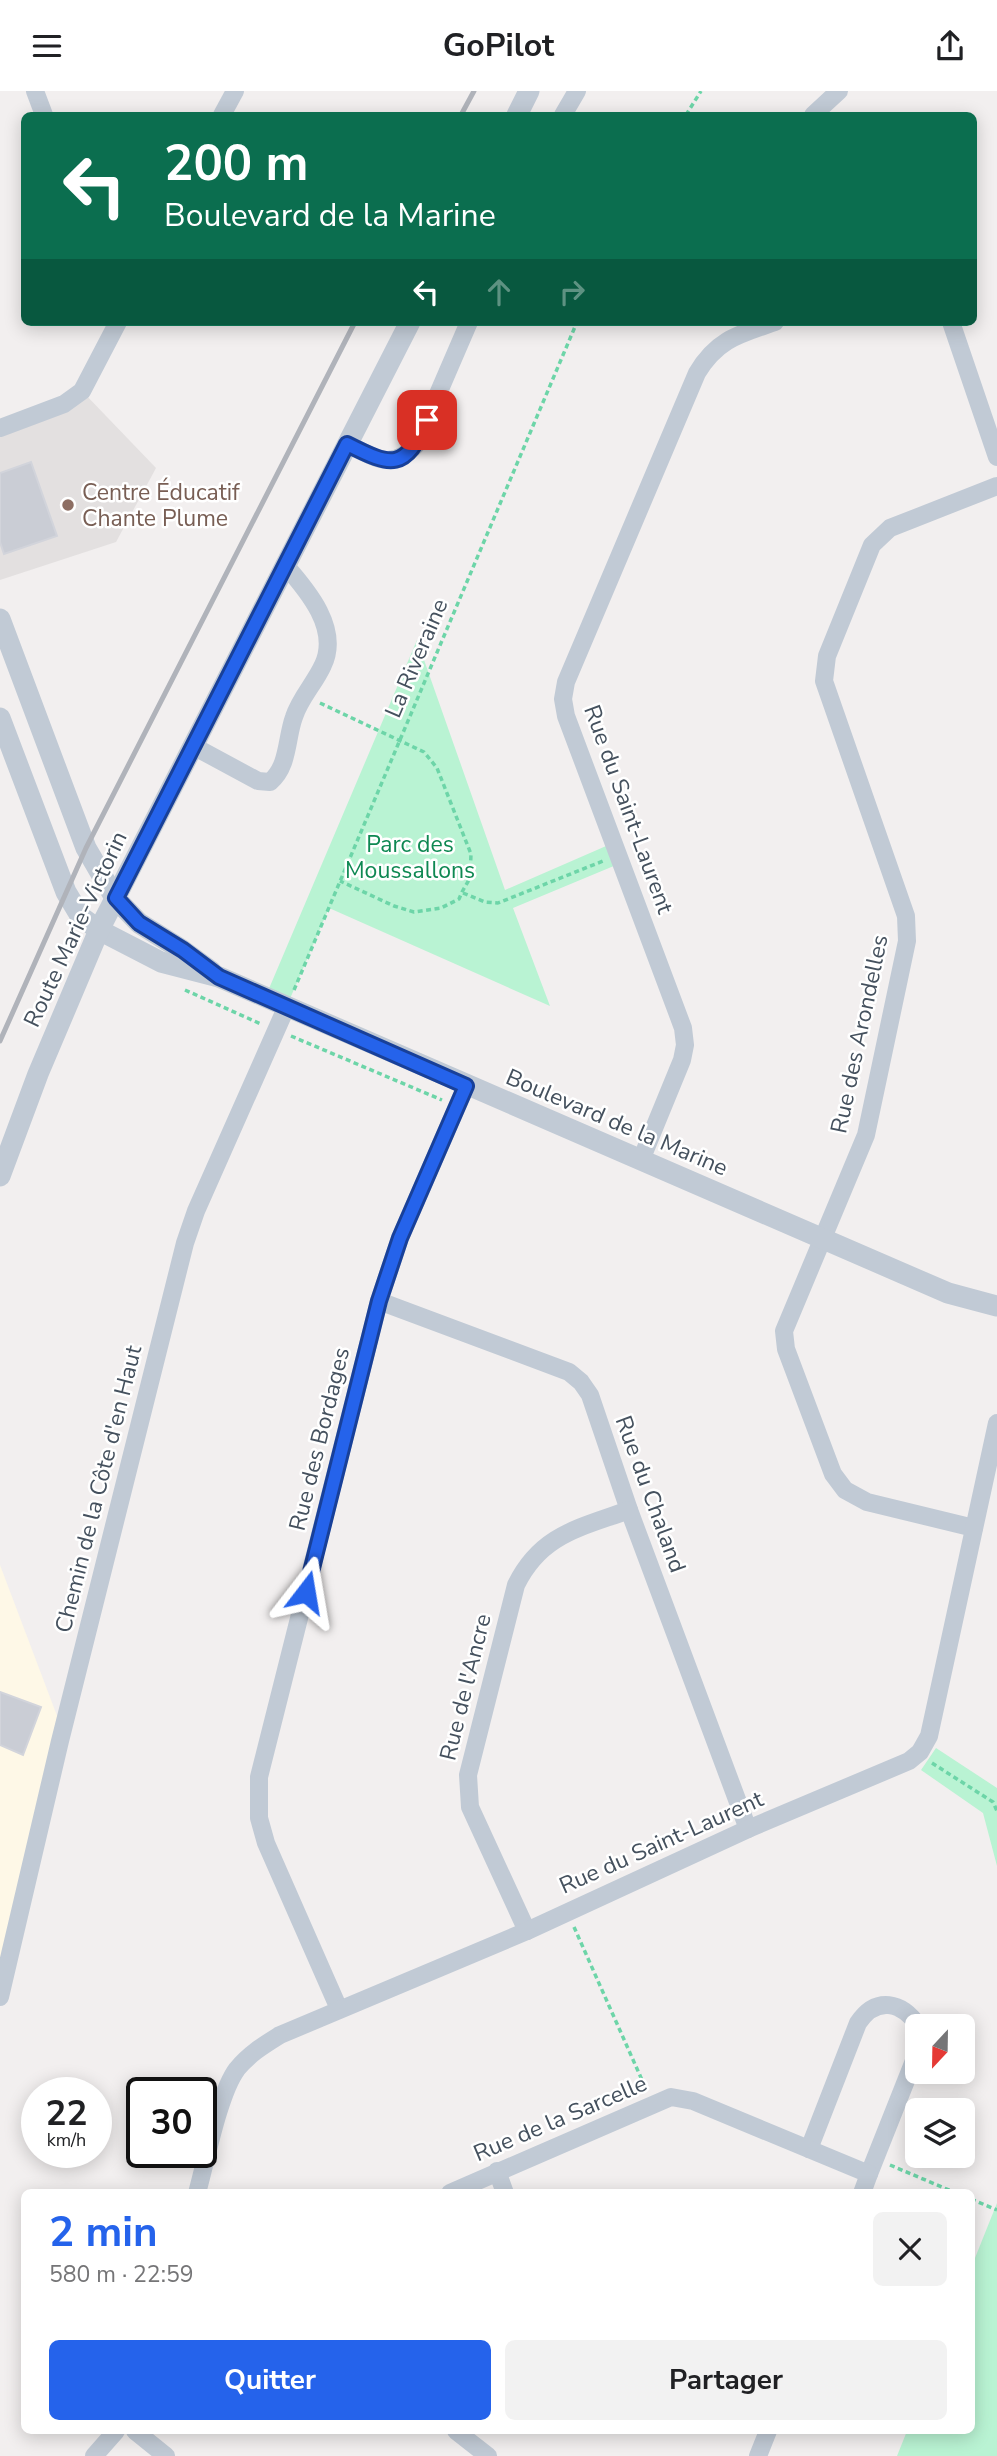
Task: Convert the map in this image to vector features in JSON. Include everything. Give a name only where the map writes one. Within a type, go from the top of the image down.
[{"type":"street","points":[[35,91],[43,112]]},
{"type":"street","points":[[224,112],[235,91]]},
{"type":"street","points":[[518,112],[529,91]]},
{"type":"street","points":[[565,112],[577,91]]},
{"type":"street","points":[[816,112],[839,91]]},
{"type":"street","points":[[0,428],[64,404],[82,391],[116,326]]},
{"type":"street","name":"Route Marie-Victorin","points":[[0,1176],[43,1063],[99,930],[408,326]]},
{"type":"street","points":[[347,444],[380,460],[396,460],[406,455],[416,445],[467,326]]},
{"type":"street","name":"Rue du Saint-Laurent","points":[[641,1160],[682,1060],[685,1045],[683,1028],[566,716],[566,682],[697,373],[708,355],[725,341],[764,326]]},
{"type":"street","points":[[952,326],[997,457]]},
{"type":"street","name":"Rue des Arondelles","points":[[974,1528],[867,1502],[845,1490],[833,1474],[784,1340],[786,1324],[866,1135],[907,941],[906,916],[824,681],[827,656],[872,545],[881,536],[890,528],[997,486]]},
{"type":"street","points":[[193,746],[258,781],[270,782],[279,774],[293,718],[324,665],[329,645],[326,629],[308,591],[285,565]]},
{"type":"street","name":"Boulevard de la Marine","points":[[0,619],[86,848],[116,898],[139,923],[183,950],[219,977]]},
{"type":"street","name":"Boulevard de la Marine","points":[[0,718],[66,892],[81,917],[99,930],[161,962],[219,977],[948,1293],[997,1306]]},
{"type":"street","name":"Chemin de la Côte d'en Haut","points":[[0,1997],[64,1727],[185,1243],[196,1211],[286,1008]]},
{"type":"street","name":"Rue des Bordages","points":[[339,2009],[266,1843],[260,1818],[259,1777],[379,1301],[400,1238],[466,1086]]},
{"type":"street","name":"Rue du Chaland","points":[[379,1301],[569,1372],[590,1395],[629,1510],[748,1829]]},
{"type":"street","points":[[920,1752],[929,1736],[997,1423]]},
{"type":"street","name":"Rue de l'Ancre","points":[[527,1931],[470,1807],[468,1775],[516,1585],[525,1566],[541,1549],[559,1537],[629,1510]]},
{"type":"street","name":"Rue du Saint-Laurent","points":[[198,2189],[225,2095],[237,2070],[256,2050],[280,2035],[527,1931],[748,1829],[909,1761],[920,1752]]},
{"type":"street","points":[[808,2149],[858,2023],[873,2007],[883,2005],[894,2006],[908,2014]]},
{"type":"street","points":[[864,2189],[905,2083]]},
{"type":"street","name":"Rue de la Sarcelle","points":[[459,2189],[671,2097],[693,2101],[808,2149],[872,2167]]},
{"type":"street","points":[[497,2171],[504,2189]]},
{"type":"street","points":[[94,2456],[113,2434]]},
{"type":"street","points":[[139,2434],[166,2456]]},
{"type":"street","points":[[460,2434],[488,2456]]},
{"type":"street","points":[[758,2456],[767,2434]]},
{"type":"path","points":[[689,112],[701,91]]},
{"type":"path","name":"La Riveraine","points":[[286,1008],[575,326]]},
{"type":"path","points":[[306,696],[424,752],[437,768],[471,854],[470,878],[463,893],[459,899],[441,908],[414,912],[394,906],[340,881]]},
{"type":"path","points":[[463,893],[485,902],[498,903],[618,856]]},
{"type":"path","points":[[276,1030],[457,1107]]},
{"type":"path","points":[[920,1752],[936,1767],[993,1803],[997,1811]]},
{"type":"path","points":[[568,1912],[653,2104]]},
{"type":"path","points":[[872,2167],[943,2189]]},
{"type":"path","points":[[975,2201],[997,2210]]},
{"type":"shaded area","name":"Centre Éducatif Chante Plume","points":[[82,391],[156,468],[116,542],[0,580],[0,428]]},
{"type":"shaded area","points":[[0,1565],[59,1721],[0,1960]]},
{"type":"green space","name":"Parc des Moussallons","points":[[417,640],[505,890],[613,843],[621,863],[513,908],[550,1006],[329,908],[286,1008],[265,998]]},
{"type":"green space","points":[[936,1748],[997,1788],[997,1866],[983,1813],[921,1770]]},
{"type":"green space","points":[[997,2203],[997,2456],[897,2456],[906,2434],[975,2434],[975,2258]]},
{"type":"building","points":[[31,462],[57,536],[4,554],[0,542],[0,473]]},
{"type":"building","points":[[0,1692],[41,1707],[23,1755],[0,1745]]},
{"type":"railway","points":[[463,112],[474,91]]},
{"type":"railway","points":[[0,1041],[86,848],[353,326]]},
{"type":"place","name":"Centre Éducatif Chante Plume","points":[[68,505]]},
{"type":"route","points":[[306,1592],[379,1301],[400,1238],[466,1086],[219,977],[183,950],[139,923],[116,898],[347,444],[380,460],[396,460],[416,445],[427,420]]}]
